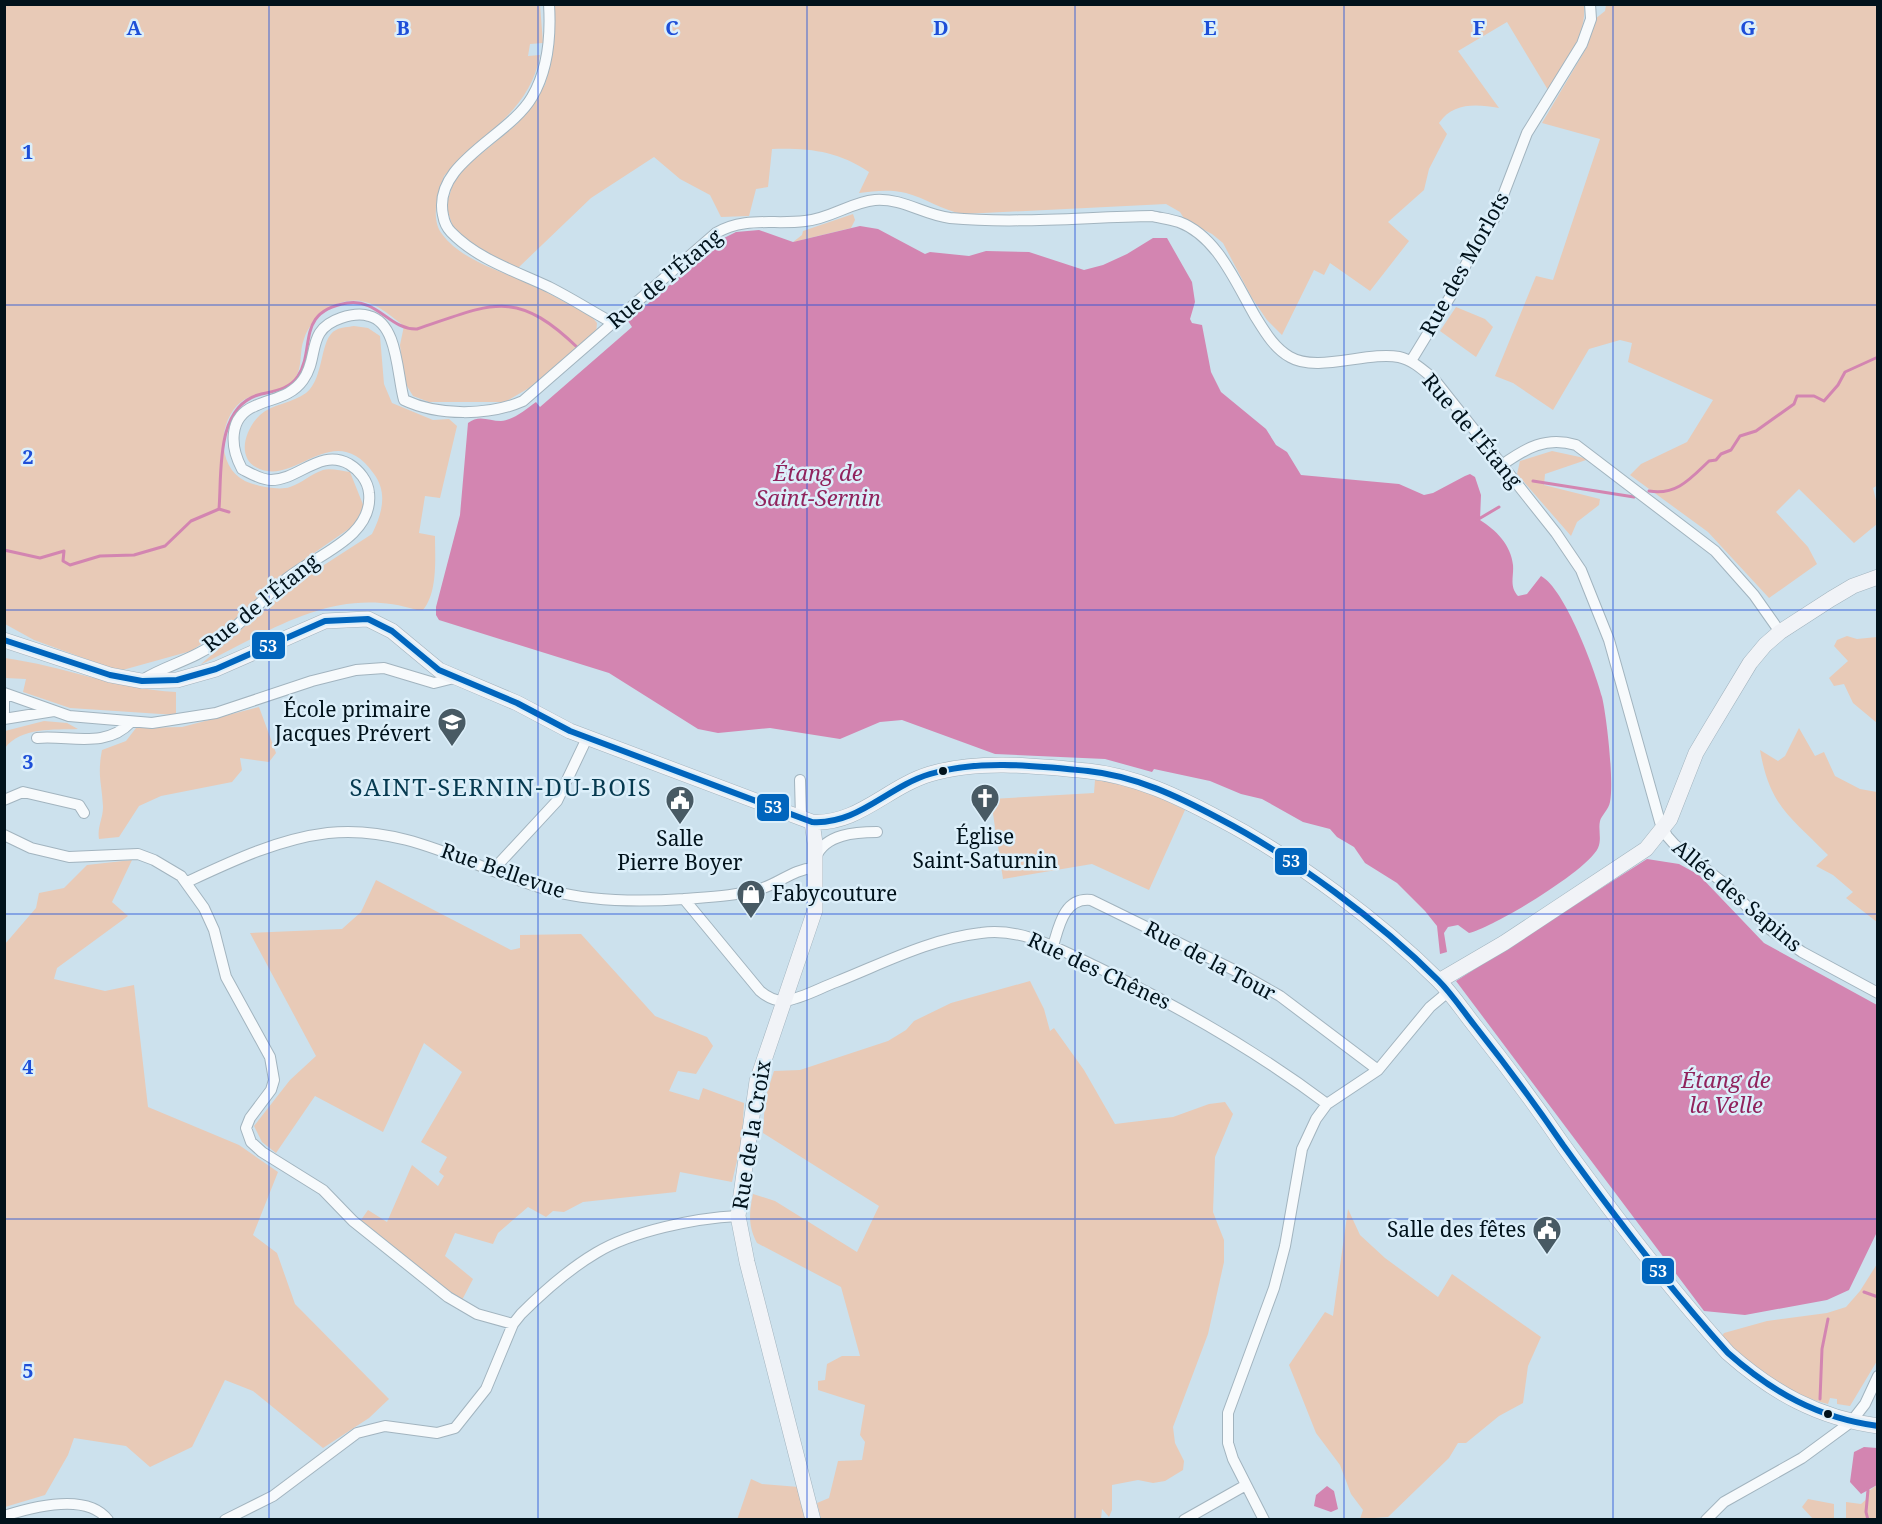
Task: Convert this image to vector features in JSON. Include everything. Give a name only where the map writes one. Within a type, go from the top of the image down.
[{"type":"street","points":[[549,4],[549,35],[541,79],[519,114],[465,160],[450,177],[443,193],[442,208],[450,231],[493,263],[553,289],[612,323]]},
{"type":"street","name":"Rue des Morlots","points":[[1411,361],[1450,297],[1470,256],[1494,219],[1527,133],[1582,44],[1591,19],[1590,4]]},
{"type":"street","name":"Rue de l'Étang","points":[[142,681],[216,643],[285,580],[349,536],[366,517],[370,506],[369,490],[365,479],[348,464],[326,459],[313,463],[294,474],[271,480],[255,476],[242,469],[232,448],[237,423],[253,406],[278,399],[294,390],[304,379],[320,331],[332,321],[351,315],[369,316],[382,323],[393,340],[404,400],[424,409],[479,411],[505,409],[523,401],[716,233],[728,226],[744,222],[816,219],[874,200],[902,202],[946,217],[969,219],[1152,216],[1179,222],[1204,237],[1220,256],[1267,335],[1278,349],[1293,359],[1312,363],[1385,356],[1411,361],[1434,379],[1570,552],[1589,586],[1609,640],[1663,829]]},
{"type":"street","points":[[1502,465],[1530,446],[1546,441],[1562,441],[1576,445],[1715,551],[1754,595],[1780,632]]},
{"type":"street","points":[[1264,1520],[1228,1443],[1228,1413],[1276,1280],[1302,1149],[1316,1119],[1327,1104],[1378,1070],[1430,1007],[1443,986],[1495,948],[1646,849],[1663,829],[1677,804],[1696,753],[1750,663],[1780,632],[1853,586],[1878,577]]},
{"type":"street","points":[[4,640],[90,670],[142,681],[177,680],[198,675],[325,621],[368,619],[392,631],[439,670],[454,678],[517,703],[587,738],[809,823],[832,841]]},
{"type":"street","points":[[4,693],[54,711],[87,719],[131,722],[172,721],[216,713],[312,681],[356,670],[384,668],[434,683],[454,678]]},
{"type":"street","points":[[4,699],[4,712]]},
{"type":"street","points":[[4,719],[54,711]]},
{"type":"street","points":[[37,738],[105,738],[117,734],[131,722]]},
{"type":"street","points":[[493,870],[557,801],[587,738]]},
{"type":"street","points":[[809,823],[834,822],[859,813],[909,783],[958,768],[987,766],[1074,770],[1124,777],[1190,804],[1285,856],[1380,930],[1443,986],[1510,1071],[1619,1224],[1728,1353],[1748,1371],[1792,1401],[1851,1422],[1878,1426]]},
{"type":"street","points":[[800,780],[809,823]]},
{"type":"street","points":[[4,800],[23,792],[79,805],[84,813]]},
{"type":"street","points":[[834,822],[848,834]]},
{"type":"street","name":"Rue de la Croix","points":[[809,823],[815,864],[814,917],[757,1081],[738,1216],[747,1262],[813,1520]]},
{"type":"street","name":"Allée des Sapins","points":[[1663,829],[1675,845],[1725,884],[1768,928],[1802,952],[1878,993]]},
{"type":"street","points":[[815,864],[821,848],[832,841],[848,834],[877,832]]},
{"type":"street","name":"Rue Bellevue","points":[[187,882],[259,850],[294,839],[329,833],[367,834],[404,839],[449,852],[493,870],[571,895],[631,900],[684,899],[749,891],[772,884],[815,864]]},
{"type":"street","points":[[4,835],[31,848],[69,857],[138,854],[172,869],[187,882],[204,908],[214,930],[226,977],[270,1057],[273,1069],[271,1090],[250,1118],[246,1128],[251,1142],[262,1152],[323,1190],[346,1215],[448,1297],[477,1314],[513,1324]]},
{"type":"street","points":[[684,899],[760,991],[766,996],[783,1001]]},
{"type":"street","name":"Rue de la Tour","points":[[1053,946],[1062,915],[1078,901],[1090,900],[1236,971],[1280,996],[1378,1070]]},
{"type":"street","name":"Rue des Chênes","points":[[783,1001],[948,938],[997,931],[1028,936],[1153,995],[1239,1042],[1327,1104]]},
{"type":"street","points":[[225,1520],[273,1496],[357,1432],[385,1426],[437,1433],[455,1428],[486,1389],[513,1324],[529,1305],[596,1252],[629,1238],[676,1226],[738,1216]]},
{"type":"street","points":[[1706,1520],[1724,1502],[1802,1458],[1851,1422],[1865,1404],[1878,1376]]},
{"type":"street","points":[[1184,1520],[1246,1485]]},
{"type":"street","points":[[4,1516],[22,1510],[72,1505],[97,1510],[108,1520]]},
{"type":"shaded area","points":[[4,5],[540,5],[543,43],[530,44],[528,56],[540,55],[526,93],[501,122],[444,176],[438,197],[436,221],[438,228],[450,243],[471,258],[530,284],[592,317],[597,323],[596,334],[529,388],[505,402],[429,402],[413,396],[404,381],[400,345],[404,326],[385,312],[365,302],[346,301],[336,304],[320,315],[308,330],[295,378],[283,388],[247,398],[241,402],[233,410],[228,420],[223,443],[229,465],[236,474],[245,481],[261,486],[290,487],[326,469],[350,472],[364,507],[353,526],[288,571],[225,628],[191,651],[119,671],[34,640],[5,624]]},
{"type":"shaded area","points":[[552,5],[1584,5],[1584,17],[1578,39],[1548,90],[1507,22],[1458,51],[1499,108],[1466,106],[1451,111],[1445,116],[1439,123],[1447,134],[1429,169],[1424,190],[1388,222],[1409,241],[1370,291],[1330,263],[1324,275],[1314,270],[1282,335],[1267,320],[1252,298],[1223,243],[1212,234],[1185,220],[1180,212],[1166,204],[963,214],[900,192],[859,193],[869,172],[846,159],[811,150],[772,149],[768,187],[756,189],[749,216],[721,217],[710,195],[680,179],[654,157],[591,198],[518,268],[476,247],[454,230],[446,206],[454,181],[463,169],[518,123],[545,85],[553,53]]},
{"type":"shaded area","points":[[1606,5],[1877,5],[1878,485],[1873,488],[1877,504],[1877,524],[1854,543],[1799,489],[1776,512],[1808,547],[1817,564],[1769,598],[1708,532],[1630,475],[1641,464],[1687,442],[1713,400],[1628,362],[1632,343],[1620,340],[1589,349],[1553,410],[1513,383],[1495,376],[1536,276],[1553,280],[1600,139],[1542,123],[1587,47],[1595,19],[1605,11]]},
{"type":"shaded area","points":[[853,214],[855,220],[851,228],[793,242],[802,235],[803,231]]},
{"type":"shaded area","points":[[1456,307],[1485,319],[1493,327],[1476,357],[1440,331]]},
{"type":"shaded area","points":[[354,326],[368,328],[380,336],[384,384],[392,403],[433,420],[449,419],[457,426],[440,498],[425,496],[419,533],[435,536],[435,574],[428,603],[423,610],[387,604],[358,603],[331,607],[278,626],[200,665],[290,587],[372,534],[376,526],[382,504],[381,489],[374,474],[360,459],[346,452],[333,451],[280,471],[267,471],[257,468],[250,462],[245,447],[249,430],[260,415],[270,408],[301,396],[312,386],[331,334],[338,329]]},
{"type":"shaded area","points":[[1552,451],[1589,459],[1545,474],[1544,485],[1600,499],[1599,505],[1577,522],[1571,536],[1517,474],[1520,461]]},
{"type":"shaded area","points":[[1847,636],[1857,639],[1877,637],[1877,723],[1853,703],[1844,684],[1834,686],[1829,678],[1848,661],[1834,646],[1837,640]]},
{"type":"shaded area","points":[[5,658],[133,687],[176,692],[176,715],[70,708],[23,692],[26,679],[5,678]]},
{"type":"shaded area","points":[[259,707],[276,753],[269,762],[240,758],[242,770],[232,782],[161,796],[139,806],[119,837],[99,839],[103,807],[100,773],[102,750],[126,741],[136,728],[182,727]]},
{"type":"shaded area","points":[[44,721],[67,723],[78,729],[29,733],[12,741],[5,748],[5,731]]},
{"type":"shaded area","points":[[1799,728],[1815,756],[1824,752],[1835,776],[1860,789],[1877,792],[1877,922],[1846,898],[1853,892],[1833,875],[1816,866],[1828,855],[1792,820],[1769,785],[1760,750],[1778,761],[1785,756]]},
{"type":"shaded area","points":[[1095,780],[1142,791],[1185,810],[1149,890],[1092,864],[1003,879],[998,846],[1001,845],[1000,835],[996,835],[991,799],[1094,793]]},
{"type":"shaded area","points":[[132,860],[112,902],[128,916],[57,968],[54,979],[105,991],[134,985],[148,1107],[239,1145],[278,1172],[253,1235],[277,1253],[295,1304],[389,1399],[369,1418],[323,1448],[253,1391],[225,1380],[192,1447],[150,1467],[126,1446],[74,1438],[68,1455],[45,1495],[5,1507],[5,944],[36,908],[39,893],[64,888],[87,865]]},
{"type":"shaded area","points":[[376,880],[511,950],[520,948],[520,935],[581,934],[655,1016],[707,1037],[713,1046],[696,1074],[678,1071],[669,1091],[699,1100],[703,1088],[744,1103],[742,1139],[732,1182],[680,1172],[676,1192],[583,1202],[564,1212],[553,1211],[546,1217],[528,1207],[498,1233],[493,1244],[455,1233],[445,1256],[473,1279],[461,1302],[361,1220],[368,1210],[387,1222],[412,1165],[438,1186],[444,1176],[439,1172],[447,1157],[421,1142],[462,1072],[424,1043],[383,1132],[315,1096],[276,1153],[262,1142],[254,1126],[290,1080],[316,1056],[250,933],[342,929],[361,912]]},
{"type":"shaded area","points":[[1030,981],[1044,1009],[1050,1031],[1054,1028],[1084,1070],[1115,1124],[1173,1117],[1209,1104],[1225,1102],[1233,1114],[1215,1157],[1213,1212],[1224,1240],[1224,1262],[1208,1334],[1173,1427],[1175,1443],[1184,1461],[1183,1470],[1165,1481],[1153,1483],[1138,1480],[1112,1485],[1112,1510],[1109,1517],[1102,1509],[1101,1519],[821,1519],[817,1503],[829,1498],[838,1461],[862,1460],[865,1442],[860,1435],[865,1405],[818,1390],[818,1381],[825,1380],[827,1364],[842,1356],[860,1356],[841,1287],[757,1243],[750,1213],[753,1194],[775,1201],[857,1252],[879,1206],[763,1133],[765,1099],[774,1071],[800,1070],[888,1041],[906,1030],[914,1021],[951,1003]]},
{"type":"shaded area","points":[[1348,1209],[1360,1235],[1385,1258],[1438,1297],[1452,1274],[1541,1337],[1528,1366],[1523,1403],[1499,1416],[1466,1443],[1458,1443],[1449,1458],[1388,1517],[1360,1519],[1363,1510],[1351,1494],[1340,1465],[1316,1433],[1289,1365],[1325,1312],[1333,1316]]},
{"type":"shaded area","points":[[1877,1264],[1877,1361],[1850,1406],[1837,1404],[1837,1399],[1830,1398],[1828,1404],[1784,1386],[1758,1369],[1721,1338],[1724,1333],[1767,1321],[1827,1313],[1846,1307],[1860,1291]]},
{"type":"shaded area","points":[[751,1479],[762,1484],[799,1487],[806,1519],[737,1520]]},
{"type":"shaded area","points":[[1877,1485],[1877,1519],[1846,1520],[1846,1502],[1861,1504],[1869,1497],[1866,1493]]},
{"type":"shaded area","points":[[1808,1499],[1834,1504],[1834,1519],[1813,1519],[1802,1507]]},
{"type":"water","name":"Étang de Saint-Sernin","points":[[860,226],[878,229],[925,254],[930,252],[969,256],[986,251],[1029,252],[1084,270],[1103,265],[1127,254],[1153,238],[1167,238],[1192,282],[1195,302],[1190,319],[1192,323],[1202,325],[1211,372],[1221,392],[1266,429],[1276,445],[1287,452],[1301,475],[1399,484],[1424,495],[1433,493],[1470,474],[1475,477],[1481,495],[1480,520],[1497,533],[1509,551],[1512,558],[1515,592],[1518,596],[1527,594],[1541,576],[1550,584],[1560,597],[1578,631],[1602,697],[1611,766],[1611,793],[1609,805],[1600,821],[1599,845],[1590,858],[1539,897],[1481,929],[1469,933],[1458,925],[1448,927],[1444,933],[1447,952],[1440,954],[1437,926],[1425,911],[1397,883],[1365,863],[1354,847],[1337,837],[1330,829],[1303,822],[1262,799],[1241,794],[1210,781],[1154,769],[1152,772],[1105,759],[995,754],[902,720],[880,722],[840,739],[770,728],[718,733],[698,729],[609,673],[439,620],[436,607],[460,515],[468,423],[480,418],[497,421],[511,419],[536,402],[540,407],[632,327],[628,321],[724,238],[736,232],[759,230],[793,242]]},
{"type":"water","name":"Étang de la Velle","points":[[1647,859],[1679,864],[1699,875],[1764,943],[1877,1005],[1877,1232],[1849,1290],[1827,1300],[1745,1315],[1704,1311],[1456,981]]},
{"type":"water","points":[[1864,1447],[1877,1448],[1877,1485],[1861,1494],[1850,1482],[1854,1452]]},
{"type":"water","points":[[1327,1486],[1334,1491],[1338,1509],[1331,1512],[1314,1506],[1316,1495]]},
{"type":"waterway","points":[[219,509],[221,461],[228,428],[234,413],[244,402],[285,387],[294,381],[303,365],[313,323],[320,314],[331,308],[347,303],[367,305],[399,325],[417,329],[465,313],[502,306],[537,316],[578,348]]},
{"type":"waterway","points":[[1649,491],[1668,491],[1683,484],[1709,461],[1716,460],[1721,454],[1731,450],[1740,436],[1756,431],[1794,404],[1797,396],[1814,396],[1824,401],[1838,385],[1845,372],[1878,357]]},
{"type":"waterway","points":[[1533,481],[1634,497]]},
{"type":"waterway","points":[[1477,520],[1499,507]]},
{"type":"waterway","points":[[4,550],[40,558],[64,551],[63,561],[70,565],[100,556],[134,555],[165,546],[191,521],[219,509],[229,512]]},
{"type":"waterway","points":[[1864,1292],[1878,1297]]},
{"type":"waterway","points":[[1820,1399],[1822,1349],[1828,1319]]},
{"type":"waterway","points":[[1865,1488],[1868,1490],[1866,1512],[1868,1520]]},
{"type":"transit line","name":"53","points":[[4,640],[110,675],[142,681],[177,680],[216,669],[325,621],[368,619],[392,631],[439,670],[517,703],[570,731],[812,822],[844,818],[914,780],[949,769],[968,766],[1008,765],[1088,771],[1123,778],[1157,789],[1248,834],[1306,871],[1390,936],[1438,980],[1509,1070],[1642,1251],[1728,1353],[1762,1380],[1797,1401],[1835,1417],[1878,1426]]},
{"type":"place","name":"École primaire Jacques Prévert","points":[[452,748]]},
{"type":"place","name":"Église Saint-Saturnin","points":[[985,824]]},
{"type":"place","name":"Salle Pierre Boyer","points":[[680,826]]},
{"type":"place","name":"Fabycouture","points":[[751,920]]},
{"type":"place","name":"Salle des fêtes","points":[[1547,1256]]},
{"type":"district","name":"SAINT-SERNIN-DU-BOIS","points":[[501,788]]}]
